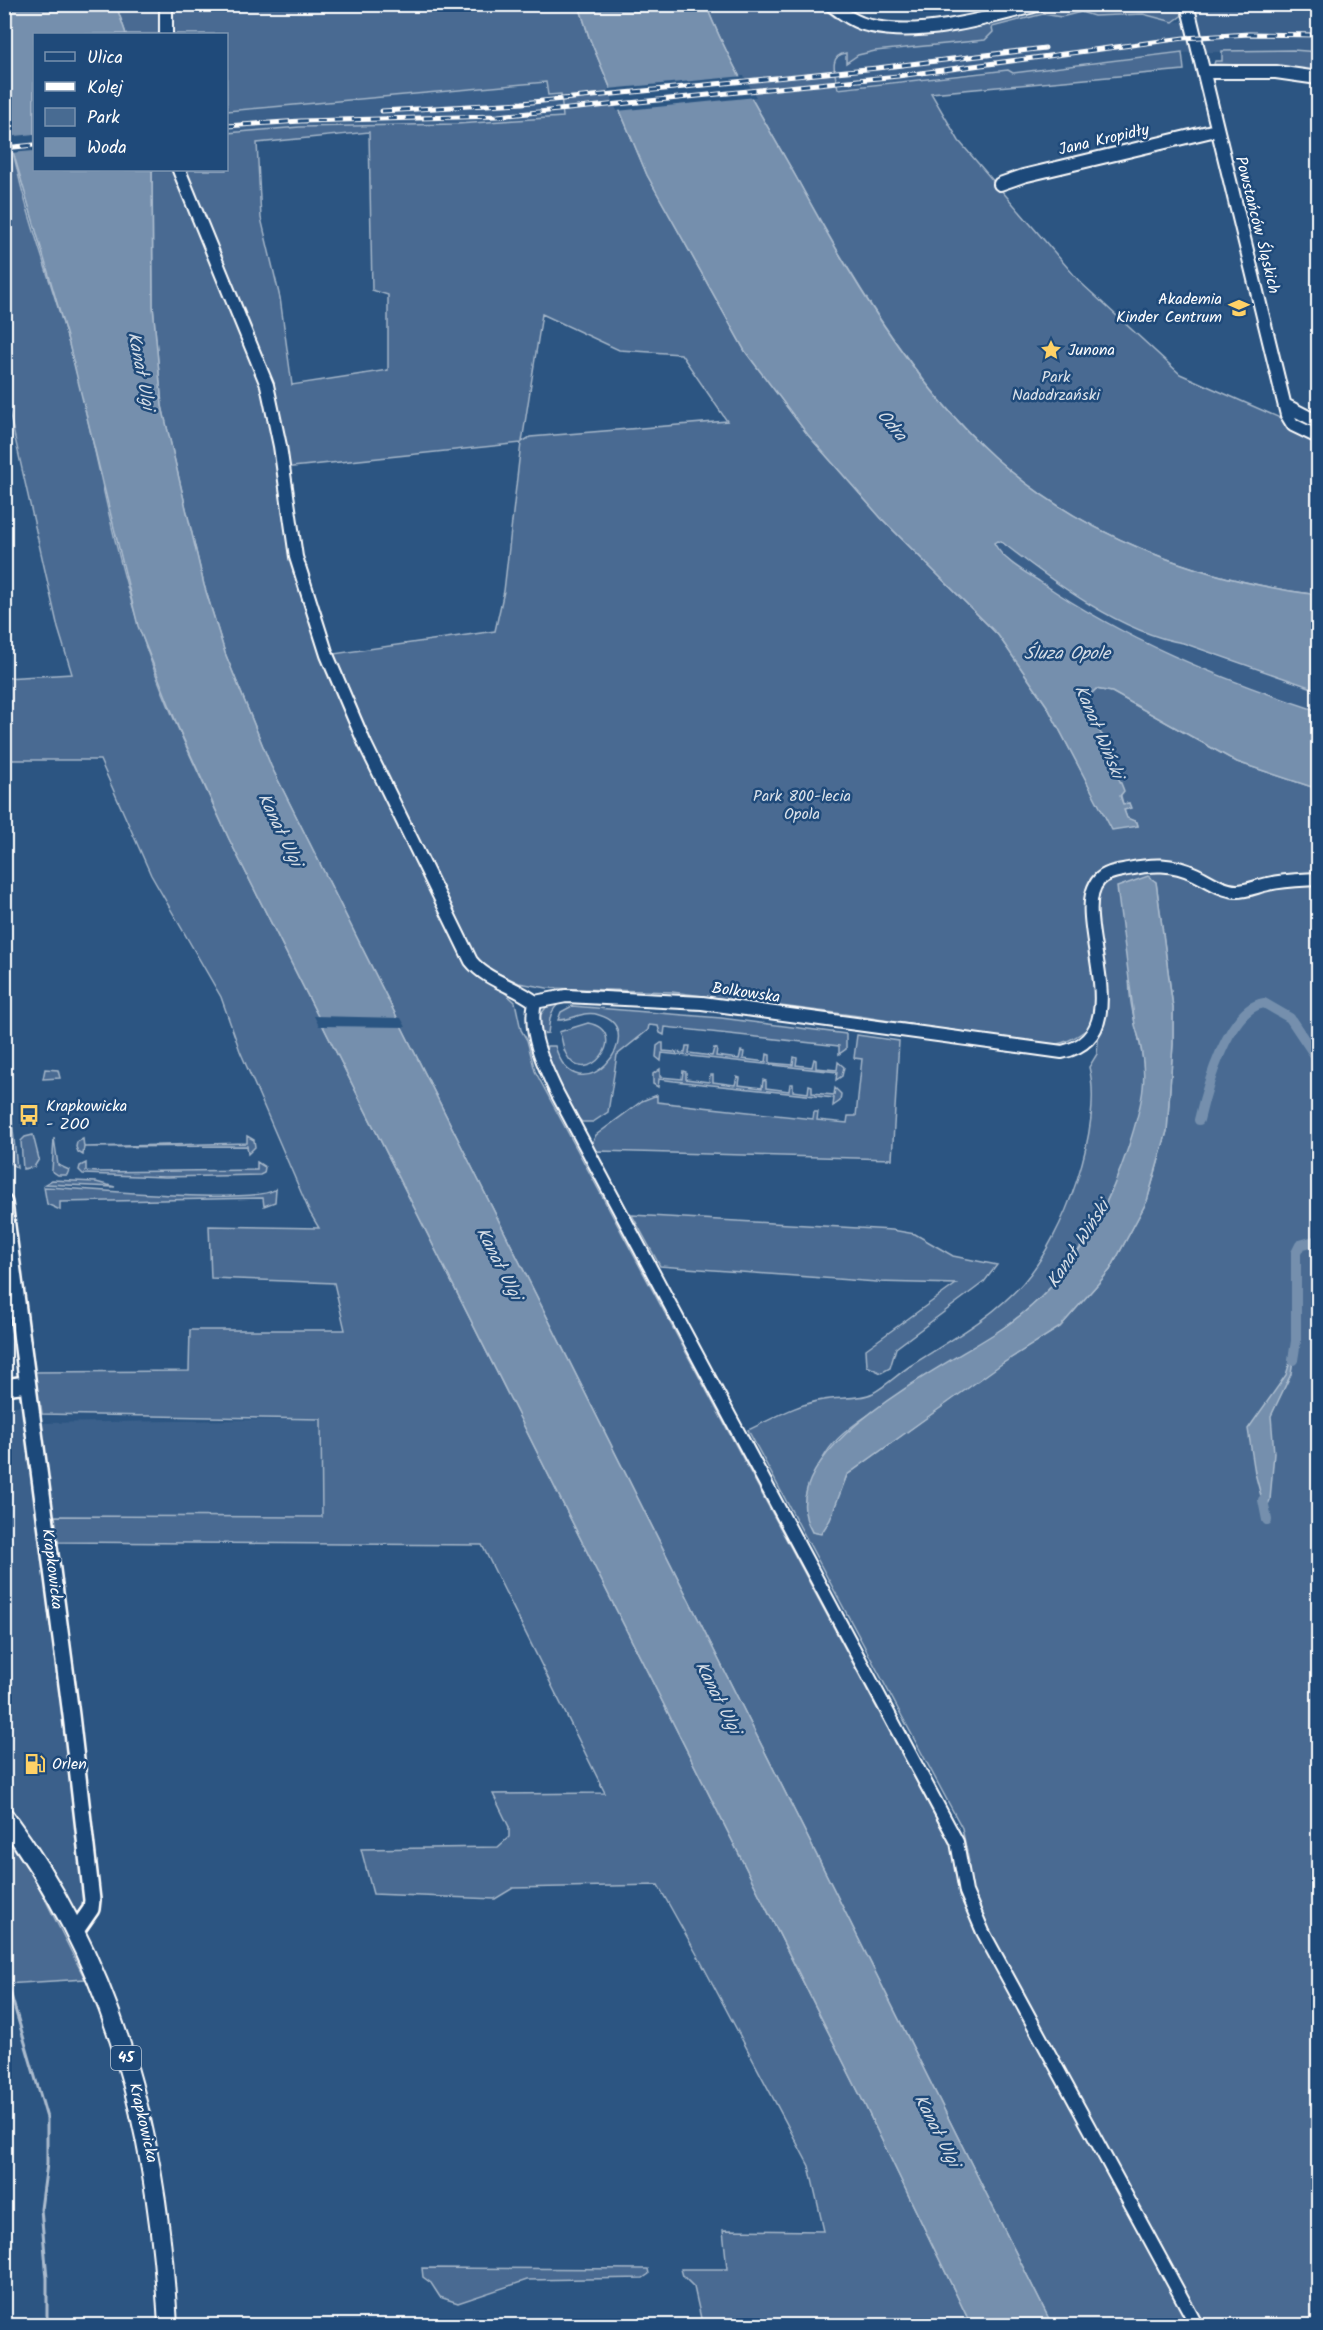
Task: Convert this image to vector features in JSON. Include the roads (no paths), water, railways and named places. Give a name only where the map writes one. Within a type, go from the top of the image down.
[{"type":"main road","name":"Krapkowicka","points":[[4,1816],[31,1853],[75,1932],[110,2011],[144,2121],[160,2219],[168,2325]]},
{"type":"street","points":[[166,4],[166,33]]},
{"type":"street","points":[[830,5],[858,22],[890,28],[950,24],[1041,4]]},
{"type":"street","name":"Powstańców Śląskich","points":[[1187,4],[1288,419],[1293,425],[1318,437]]},
{"type":"street","points":[[1204,72],[1254,71],[1318,78]]},
{"type":"street","name":"Jana Kropidły","points":[[1000,184],[1023,176],[1216,130]]},
{"type":"street","points":[[179,171],[267,386],[280,446],[296,557],[306,596],[341,692],[471,961],[485,975],[522,991],[535,1002],[532,1013],[543,1063],[579,1136],[957,1842],[966,1892],[983,1932],[1197,2325]]},
{"type":"street","points":[[1285,405],[1318,422]]},
{"type":"street","name":"Bolkowska","points":[[535,1002],[566,996],[702,1003],[1062,1052],[1074,1048],[1090,1035],[1100,1017],[1099,965],[1090,899],[1099,880],[1108,874],[1159,863],[1185,870],[1224,888],[1237,891],[1280,881],[1318,879]]},
{"type":"street","name":"Krapkowicka","points":[[4,1203],[71,1714],[91,1890],[91,1909],[75,1932]]},
{"type":"street","points":[[4,1387],[27,1384]]},
{"type":"water","name":"Kanał Ulgi","points":[[4,5],[116,5],[126,33],[33,33],[33,171],[152,171],[153,306],[162,406],[204,585],[225,653],[271,766],[1052,2325],[971,2325],[861,2097],[229,839],[178,727],[138,626],[69,344],[11,145],[4,90]]},
{"type":"water","points":[[579,5],[706,5],[725,49],[748,92],[837,251],[884,325],[936,396],[964,428],[1029,486],[1066,511],[1146,551],[1231,578],[1318,595],[1318,690],[1136,629],[1089,604],[1003,543],[997,541],[994,543],[1008,560],[1020,569],[1105,622],[1139,640],[1209,671],[1318,711],[1318,789],[1237,762],[1112,692],[1096,689],[1088,697],[1089,712],[1113,752],[1113,763],[1124,791],[1120,796],[1123,804],[1129,803],[1131,808],[1124,810],[1127,818],[1137,822],[1138,826],[1112,830],[1047,706],[998,635],[881,518],[808,435],[745,351],[647,175],[589,37]]},
{"type":"water","points":[[1148,876],[1156,882],[1173,1008],[1173,1044],[1167,1131],[1147,1201],[1110,1270],[1060,1327],[1003,1363],[847,1475],[830,1520],[821,1534],[812,1532],[805,1501],[815,1471],[838,1441],[870,1413],[907,1387],[1003,1328],[1027,1310],[1061,1275],[1096,1223],[1114,1186],[1128,1148],[1141,1102],[1144,1073],[1135,1025],[1117,887]]},
{"type":"water","points":[[1295,1346],[1291,1374],[1271,1416],[1274,1453],[1270,1500],[1265,1511],[1255,1473],[1248,1429],[1286,1375]]},
{"type":"waterway","points":[[1199,1120],[1213,1071],[1229,1034],[1251,1008],[1264,1003],[1290,1018],[1318,1060]]},
{"type":"waterway","points":[[1293,1360],[1296,1341],[1296,1253],[1300,1245],[1318,1240]]},
{"type":"waterway","points":[[1263,1500],[1267,1520]]},
{"type":"waterway","points":[[4,1971],[47,2118],[47,2164],[41,2209],[47,2278],[47,2326]]},
{"type":"railway","points":[[228,126],[301,121],[498,116],[898,76],[1184,38],[1249,34],[1318,35]]},
{"type":"railway","points":[[382,111],[522,103],[877,68],[1045,48]]},
{"type":"railway","points":[[4,148],[33,145]]},
{"type":"place","name":"Akademia Kinder Centrum","points":[[1239,308]]},
{"type":"place","name":"Junona","points":[[1051,350]]},
{"type":"place","name":"Krapkowicka - ZOO","points":[[29,1115]]},
{"type":"place","name":"Orlen","points":[[35,1764]]},
{"type":"park label","name":"Park Nadodrzański","points":[[1056,386]]},
{"type":"park label","name":"Park 800-lecia Opola","points":[[802,805]]},
{"type":"water label","name":"Odra","points":[[891,426]]},
{"type":"water label","name":"Śluza Opole","points":[[1067,654]]},
{"type":"water label","name":"Kanał Wiński","points":[[1098,732]]},
{"type":"water label","name":"Kanał Wiński","points":[[1079,1245]]}]
